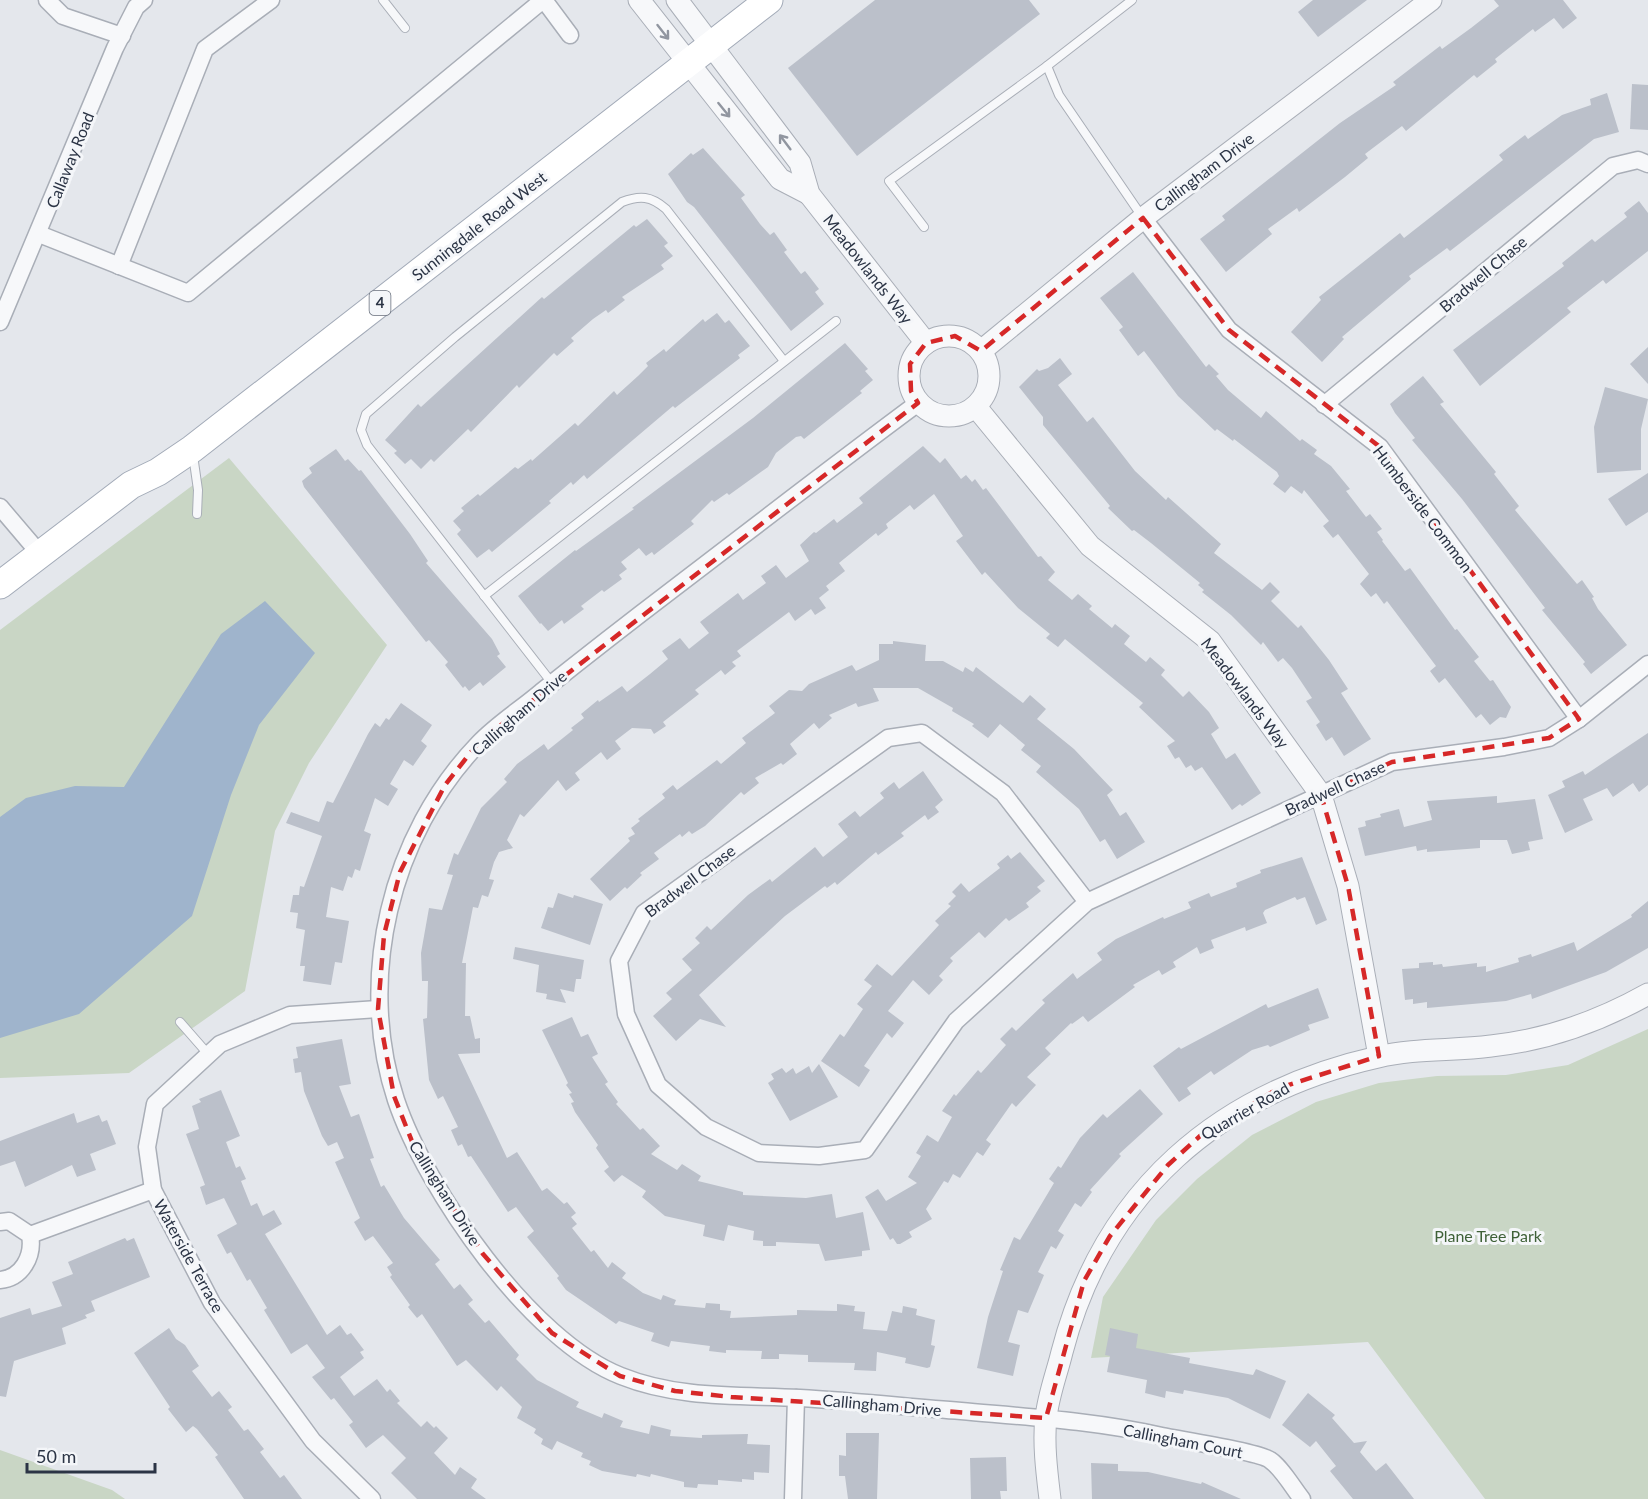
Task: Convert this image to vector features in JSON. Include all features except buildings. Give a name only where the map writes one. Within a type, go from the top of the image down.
[{"type":"main road","name":"Sunningdale Road West","points":[[0,585],[130,485],[158,472],[192,449],[770,0]]},
{"type":"main road","name":"Sunningdale Road West","points":[[0,606],[140,497],[158,472]]},
{"type":"street","points":[[47,0],[63,16],[122,36]]},
{"type":"street","name":"Callaway Road","points":[[0,322],[122,36],[136,7],[144,0]]},
{"type":"street","points":[[118,266],[205,49],[271,0]]},
{"type":"street","points":[[39,234],[188,293],[543,0],[570,35]]},
{"type":"street","name":"Meadowlands Way","points":[[639,0],[780,179],[809,194]]},
{"type":"street","name":"Meadowlands Way","points":[[677,0],[800,163],[809,194],[926,343]]},
{"type":"street","name":"Callingham Drive","points":[[981,351],[1143,218],[1431,0]]},
{"type":"street","name":"Bradwell Chase","points":[[1324,405],[1613,166],[1638,160],[1648,164]]},
{"type":"street","name":"Humberside Common","points":[[1143,218],[1229,330],[1380,447],[1579,719]]},
{"type":"street","points":[[955,336],[969,341],[981,351],[988,364],[990,380],[985,394],[976,407],[962,415],[946,417],[930,412],[918,403],[911,391],[908,378],[910,364],[916,352],[926,343],[940,337],[955,336]]},
{"type":"street","name":"Callingham Drive","points":[[918,403],[804,487],[479,742],[445,785],[417,832],[399,872],[384,935],[378,1009],[394,1096],[415,1149],[445,1200],[483,1254],[552,1333],[586,1358],[620,1376],[664,1388],[731,1397],[796,1398],[1046,1418]]},
{"type":"street","name":"Meadowlands Way","points":[[976,407],[1090,546],[1210,641],[1321,795],[1348,886],[1379,1056]]},
{"type":"street","points":[[0,507],[40,554]]},
{"type":"street","name":"Bradwell Chase","points":[[1087,902],[1003,793],[922,733],[888,738],[644,912],[619,960],[626,1014],[658,1085],[706,1127],[759,1153],[819,1156],[865,1150],[956,1021],[1087,902],[1392,762],[1504,747],[1549,738],[1579,719],[1648,664]]},
{"type":"street","name":"Quarrier Road","points":[[1050,1499],[1046,1418],[1067,1334],[1084,1281],[1110,1236],[1141,1194],[1200,1136],[1279,1088],[1379,1056],[1445,1048],[1490,1047],[1561,1034],[1610,1015],[1648,994]]},
{"type":"street","name":"Waterside Terrace","points":[[372,1499],[313,1441],[212,1303],[153,1190],[147,1147],[155,1104],[220,1044],[290,1015],[378,1009]]},
{"type":"street","points":[[30,1235],[153,1190]]},
{"type":"street","points":[[0,1222],[9,1221],[30,1235],[32,1246],[24,1268],[8,1280],[0,1280]]},
{"type":"street","points":[[793,1499],[796,1398]]},
{"type":"street","name":"Callingham Court","points":[[1046,1418],[1143,1431],[1270,1459],[1302,1499]]},
{"type":"lane","points":[[383,0],[405,28]]},
{"type":"lane","points":[[924,227],[889,181],[1047,66],[1132,0]]},
{"type":"lane","points":[[1047,66],[1059,95],[1143,218]]},
{"type":"lane","points":[[552,683],[367,446],[361,430],[366,414],[455,337],[622,202],[643,197],[655,199],[666,209],[784,361]]},
{"type":"lane","points":[[484,596],[836,321]]},
{"type":"lane","points":[[192,449],[198,490],[197,514]]},
{"type":"lane","points":[[180,1022],[208,1054]]},
{"type":"highlighted area","points":[[1143,218],[1229,330],[1380,447],[1579,719],[1549,738],[1392,762],[1321,795],[1348,886],[1379,1056],[1279,1088],[1200,1136],[1168,1165],[1110,1236],[1084,1281],[1046,1418],[731,1397],[675,1391],[620,1376],[552,1333],[483,1254],[415,1149],[394,1096],[378,1009],[384,935],[400,872],[445,785],[479,742],[918,403],[911,391],[910,364],[926,343],[955,336],[981,351]]},
{"type":"green space","points":[[229,458],[387,645],[309,763],[275,831],[245,991],[129,1073],[0,1078],[0,630]]},
{"type":"green space","name":"Plane Tree Park","points":[[1648,1029],[1648,1499],[1485,1499],[1368,1342],[1091,1358],[1103,1297],[1156,1220],[1197,1179],[1252,1135],[1316,1102],[1379,1083],[1437,1076],[1506,1075],[1568,1065]]},
{"type":"green space","points":[[0,1450],[112,1490],[125,1499],[0,1499]]},
{"type":"water","points":[[265,601],[315,653],[259,725],[231,795],[192,916],[79,1014],[0,1038],[0,817],[26,798],[75,786],[124,787],[221,634]]}]
